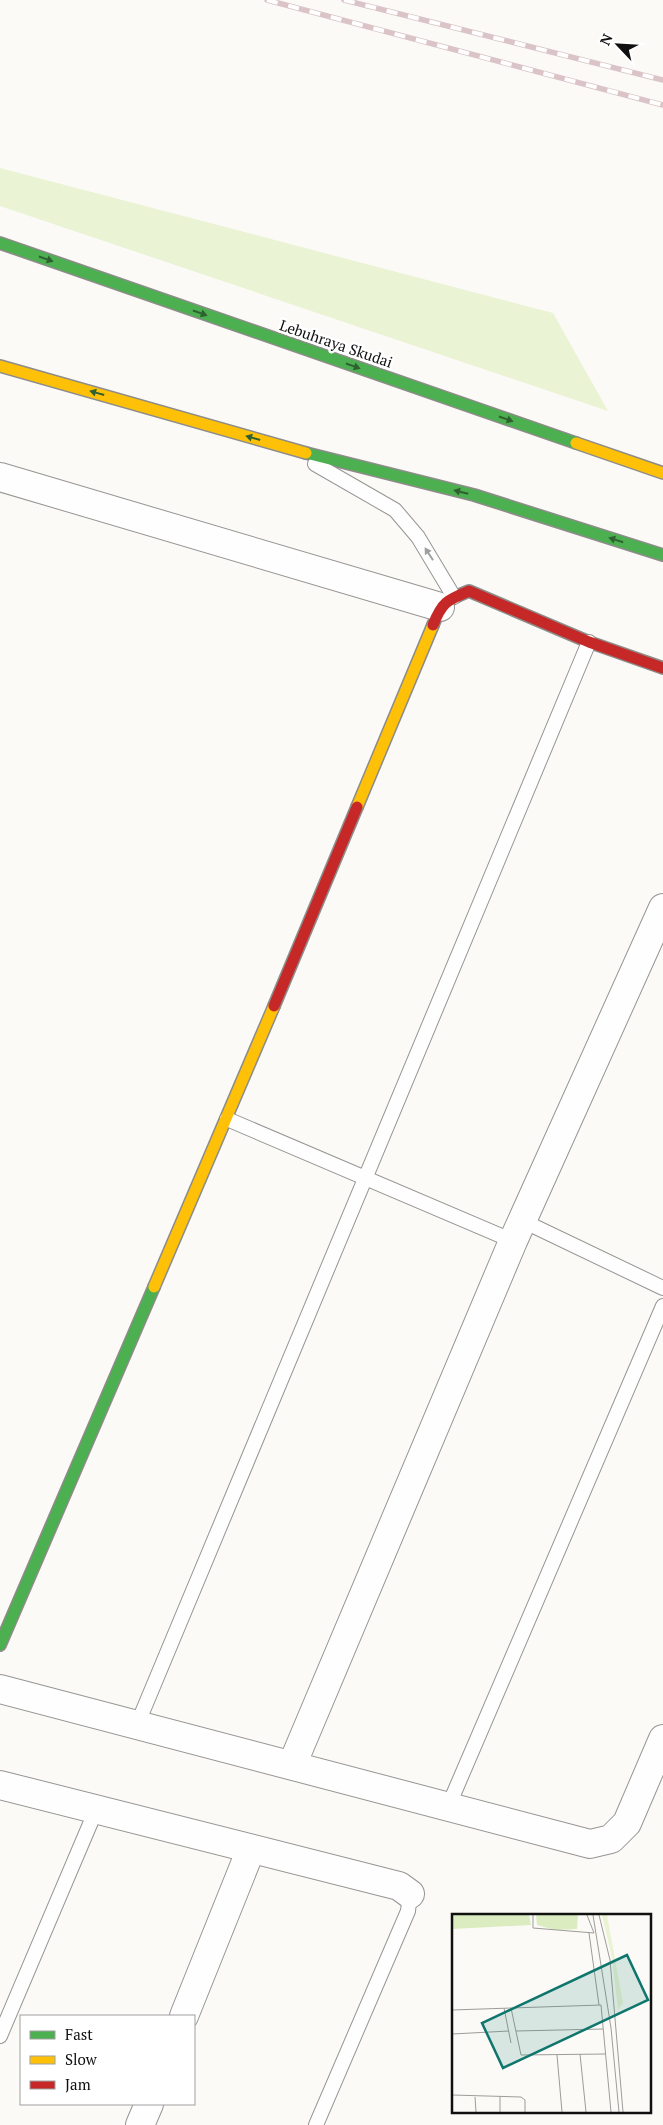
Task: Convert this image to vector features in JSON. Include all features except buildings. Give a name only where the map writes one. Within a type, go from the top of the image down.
[{"type":"main road","name":"Lebuhraya Skudai","points":[[0,243],[663,473]]},
{"type":"main road","points":[[0,366],[286,448],[474,495],[663,555]]},
{"type":"main road","points":[[0,1645],[447,602],[469,592],[589,642],[663,668]]},
{"type":"street","points":[[0,476],[447,602]]},
{"type":"street","points":[[292,1765],[518,1231],[663,908]]},
{"type":"street","points":[[0,1689],[590,1844],[611,1839],[627,1823],[663,1739]]},
{"type":"street","points":[[0,1785],[399,1886],[410,1894]]},
{"type":"street","points":[[184,2015],[251,1849]]},
{"type":"street","points":[[140,2125],[148,2105]]},
{"type":"lane","points":[[286,448],[395,510],[418,536],[447,602]]},
{"type":"lane","points":[[138,1725],[589,642]]},
{"type":"lane","points":[[227,1119],[366,1178],[518,1231],[663,1288]]},
{"type":"lane","points":[[448,1807],[663,1306]]},
{"type":"lane","points":[[0,2036],[96,1810]]},
{"type":"lane","points":[[316,2125],[408,1911],[410,1894]]},
{"type":"green space","points":[[0,168],[553,313],[608,411],[0,206]]},
{"type":"railway","points":[[267,0],[663,105]]},
{"type":"railway","points":[[344,0],[663,80]]},
{"type":"traffic: fast","points":[[0,243],[576,443]]},
{"type":"traffic: fast","points":[[306,453],[474,495],[663,555]]},
{"type":"traffic: fast","points":[[0,1645],[154,1287]]},
{"type":"traffic: slow","points":[[0,366],[306,453]]},
{"type":"traffic: slow","points":[[576,443],[663,473]]},
{"type":"traffic: slow","points":[[357,807],[433,625]]},
{"type":"traffic: slow","points":[[154,1287],[274,1006]]},
{"type":"traffic: jam","points":[[433,625],[439,611],[446,603],[469,591],[589,642],[663,668]]},
{"type":"traffic: jam","points":[[274,1006],[357,807]]}]
